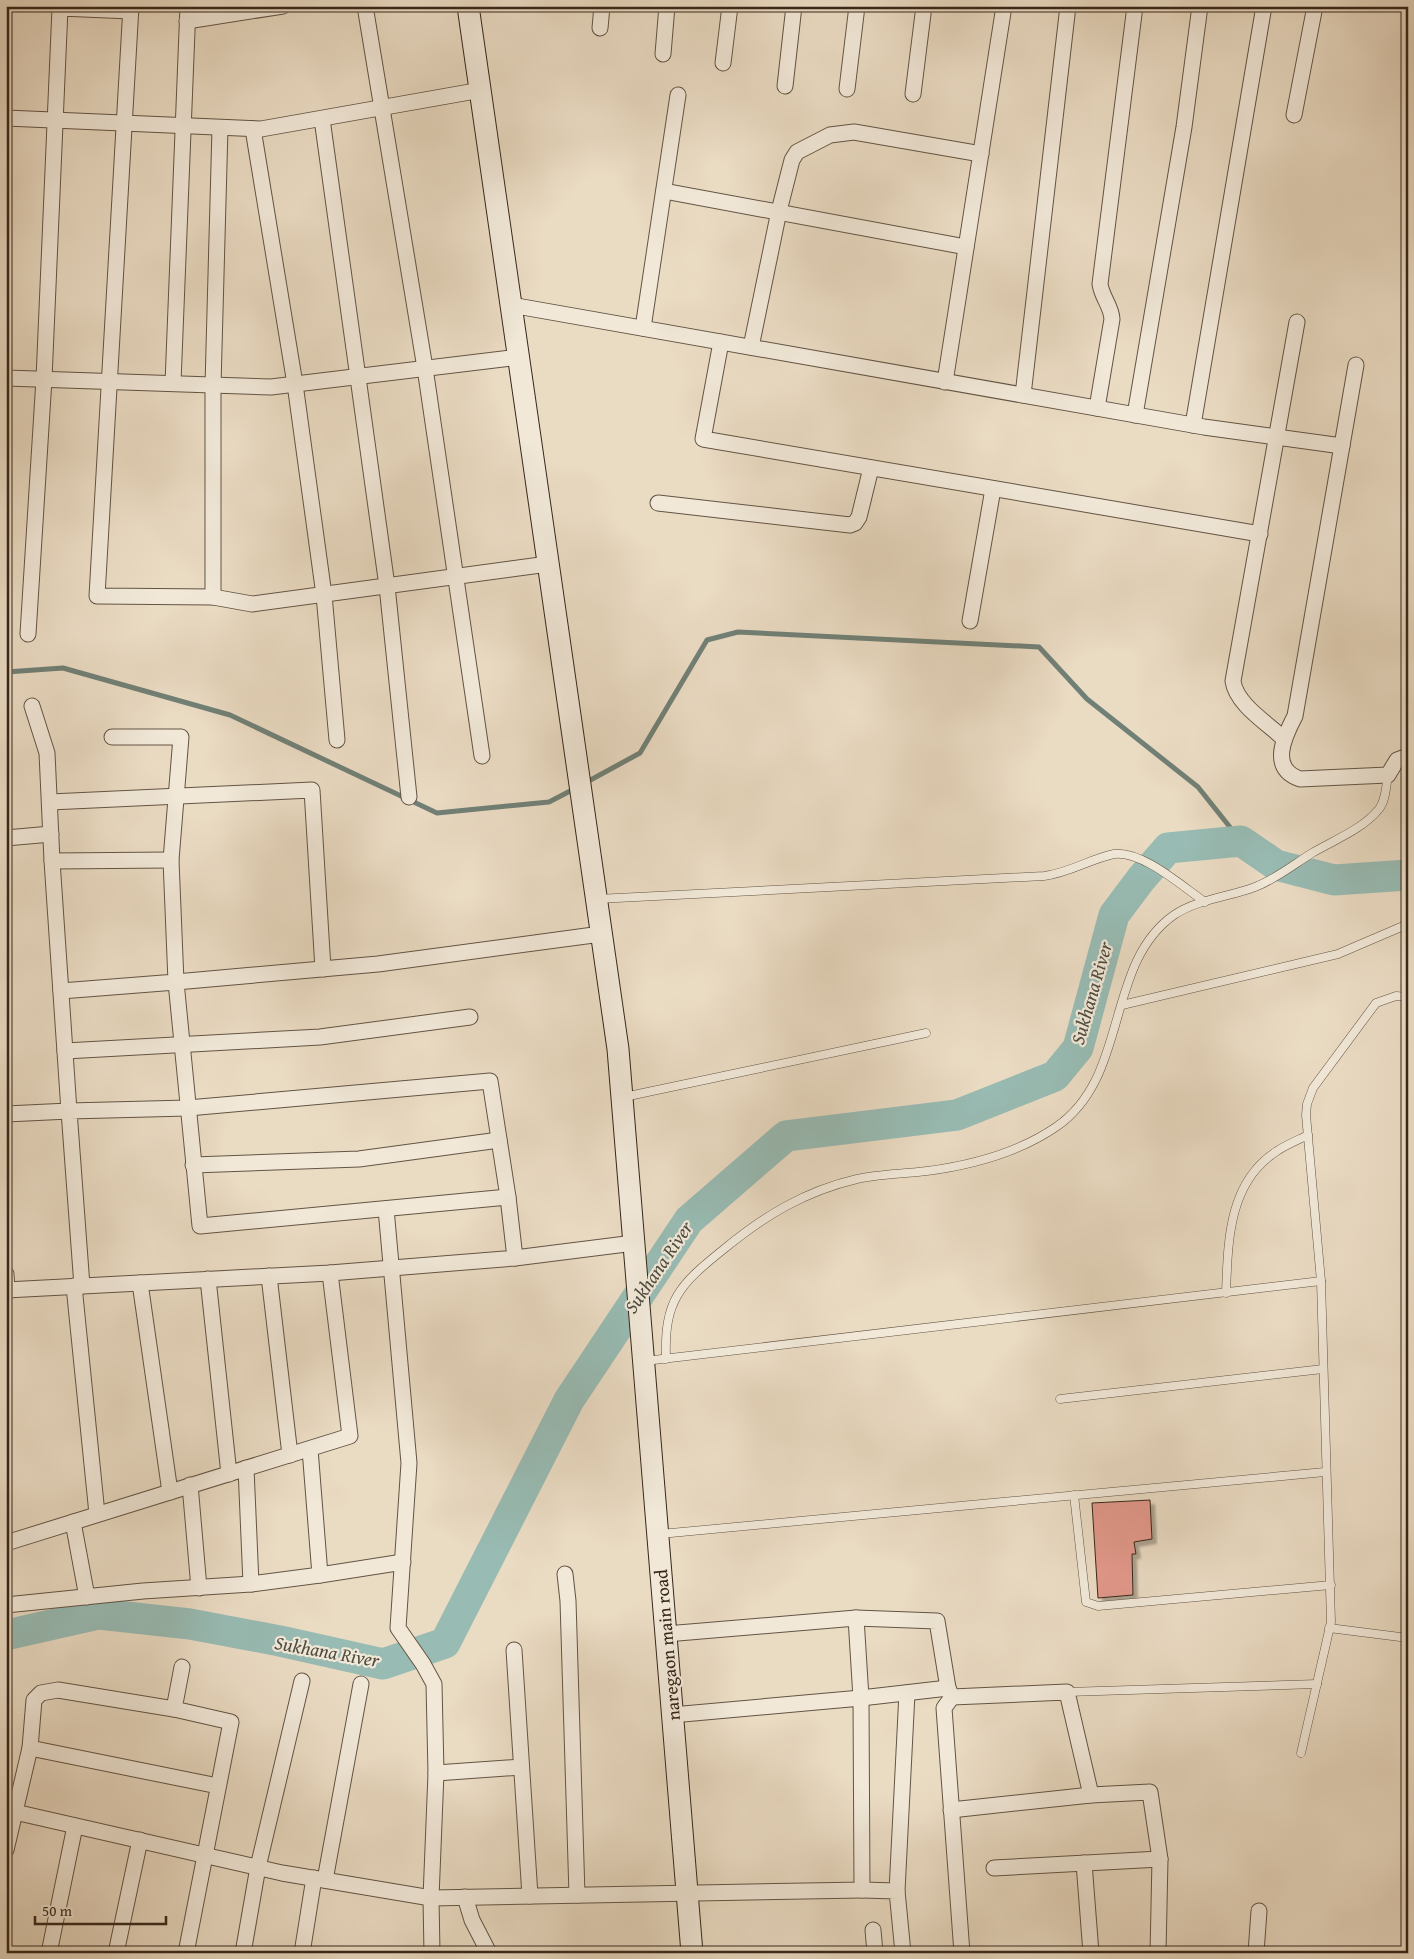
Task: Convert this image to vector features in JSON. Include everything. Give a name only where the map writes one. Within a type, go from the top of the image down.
[{"type":"street","points":[[173,383],[188,13],[283,6]]},
{"type":"street","points":[[365,6],[425,368],[482,756]]},
{"type":"street","name":"naregaon main road","points":[[468,6],[618,1049],[692,1953]]},
{"type":"street","points":[[600,28],[602,6]]},
{"type":"street","points":[[663,54],[668,6]]},
{"type":"street","points":[[723,63],[730,6]]},
{"type":"street","points":[[785,86],[794,6]]},
{"type":"street","points":[[847,89],[857,6]]},
{"type":"street","points":[[912,94],[924,6]]},
{"type":"street","points":[[945,382],[1004,6]]},
{"type":"street","points":[[1023,395],[1068,6]]},
{"type":"street","points":[[1097,408],[1112,319],[1110,305],[1104,297],[1100,284],[1135,6]]},
{"type":"street","points":[[1134,415],[1184,127],[1200,6]]},
{"type":"street","points":[[1193,425],[1264,6]]},
{"type":"street","points":[[1294,115],[1315,6]]},
{"type":"street","points":[[28,634],[44,379],[60,7],[131,9],[98,596],[213,596],[252,604],[548,564]]},
{"type":"street","points":[[6,118],[253,129],[382,109],[481,90]]},
{"type":"street","points":[[643,328],[678,95]]},
{"type":"street","points":[[322,119],[360,376],[387,586],[409,797]]},
{"type":"street","points":[[213,596],[213,385],[220,128]]},
{"type":"street","points":[[253,129],[295,384],[324,595],[337,740]]},
{"type":"street","points":[[751,347],[779,211],[792,160],[797,152],[830,135],[854,132],[981,154]]},
{"type":"street","points":[[664,191],[966,247]]},
{"type":"street","points":[[512,305],[1134,415],[1342,446]]},
{"type":"street","points":[[1283,738],[1239,698],[1234,689],[1233,681],[1297,322]]},
{"type":"street","points":[[721,342],[703,439],[1260,534]]},
{"type":"street","points":[[6,378],[271,387],[519,357]]},
{"type":"street","points":[[1356,365],[1295,716],[1283,738],[1283,765],[1288,774],[1300,779],[1388,775],[1397,760],[1408,756]]},
{"type":"street","points":[[658,503],[850,525],[855,523],[859,517],[871,468]]},
{"type":"street","points":[[970,621],[993,489]]},
{"type":"street","points":[[32,706],[47,754],[78,1286],[97,1514]]},
{"type":"street","points":[[112,737],[181,737],[171,860],[176,982],[200,1226],[508,1197]]},
{"type":"street","points":[[50,802],[175,798],[312,790],[323,969]]},
{"type":"street","points":[[6,838],[51,834]]},
{"type":"street","points":[[52,861],[171,860]]},
{"type":"street","points":[[61,991],[378,964],[601,934]]},
{"type":"street","points":[[65,1051],[346,1034],[470,1017]]},
{"type":"street","points":[[6,1114],[188,1108],[490,1081],[508,1197],[515,1258]]},
{"type":"street","points":[[193,1165],[360,1159],[499,1140]]},
{"type":"street","points":[[386,1209],[409,1464],[398,1628],[410,1643],[434,1684],[436,1773],[431,1898],[432,1953]]},
{"type":"street","points":[[6,1274],[6,1290],[330,1273],[515,1258],[634,1243]]},
{"type":"street","points":[[6,1543],[350,1436],[330,1273]]},
{"type":"street","points":[[269,1276],[290,1455]]},
{"type":"street","points":[[208,1279],[229,1474]]},
{"type":"street","points":[[140,1283],[170,1492]]},
{"type":"street","points":[[310,1449],[320,1575]]},
{"type":"street","points":[[246,1468],[252,1584]]},
{"type":"street","points":[[190,1486],[199,1588]]},
{"type":"street","points":[[73,1522],[87,1596]]},
{"type":"street","points":[[6,1605],[87,1596],[252,1584],[403,1562]]},
{"type":"street","points":[[565,1574],[568,1601],[577,1895]]},
{"type":"street","points":[[856,1618],[861,1698],[862,1890]]},
{"type":"street","points":[[666,1634],[856,1618],[937,1621],[950,1693],[944,1708],[962,1953]]},
{"type":"street","points":[[514,1650],[530,1896]]},
{"type":"street","points":[[174,1709],[182,1667]]},
{"type":"street","points":[[244,1953],[258,1867],[302,1681]]},
{"type":"street","points":[[302,1953],[361,1684]]},
{"type":"street","points":[[6,1850],[11,1811],[30,1748],[34,1700],[41,1693],[47,1690],[58,1690],[174,1709],[231,1722],[186,1953]]},
{"type":"street","points":[[672,1715],[907,1693],[1067,1692],[1092,1796]]},
{"type":"street","points":[[903,1953],[897,1891],[907,1693]]},
{"type":"street","points":[[30,1748],[218,1786]]},
{"type":"street","points":[[436,1773],[521,1767]]},
{"type":"street","points":[[951,1810],[1150,1792],[1160,1859],[1158,1953]]},
{"type":"street","points":[[11,1811],[258,1867],[431,1898],[687,1892],[897,1891]]},
{"type":"street","points":[[50,1953],[75,1826]]},
{"type":"street","points":[[116,1953],[140,1840]]},
{"type":"street","points":[[994,1868],[1160,1859]]},
{"type":"street","points":[[1084,1863],[1091,1953]]},
{"type":"street","points":[[466,1897],[472,1920],[489,1953]]},
{"type":"street","points":[[1256,1953],[1259,1911]]},
{"type":"street","points":[[873,1930],[875,1953]]},
{"type":"lane","points":[[666,1359],[668,1317],[678,1294],[704,1265],[755,1224],[792,1201],[820,1189],[859,1179],[931,1170],[984,1160],[1035,1140],[1058,1126],[1075,1111],[1094,1082],[1111,1044],[1134,965],[1145,945],[1174,915],[1205,902],[1267,882],[1371,817],[1384,801],[1388,775]]},
{"type":"lane","points":[[596,900],[1044,876],[1062,874],[1114,854],[1127,854],[1139,858],[1205,902]]},
{"type":"lane","points":[[1122,1005],[1338,954],[1408,924]]},
{"type":"lane","points":[[1301,1752],[1329,1628],[1331,1585],[1325,1472],[1321,1282],[1307,1104],[1313,1088],[1376,1003],[1385,999],[1408,997]]},
{"type":"lane","points":[[621,1097],[926,1033]]},
{"type":"lane","points":[[1226,1293],[1229,1235],[1234,1211],[1245,1185],[1259,1166],[1277,1151],[1308,1135]]},
{"type":"lane","points":[[643,1362],[1321,1282]]},
{"type":"lane","points":[[1060,1399],[1323,1369]]},
{"type":"lane","points":[[658,1534],[1325,1472]]},
{"type":"lane","points":[[1074,1495],[1086,1602],[1089,1604],[1098,1606],[1331,1585]]},
{"type":"lane","points":[[1329,1628],[1408,1638]]},
{"type":"lane","points":[[1067,1692],[1317,1684]]},
{"type":"building","points":[[1150,1500],[1152,1539],[1134,1542],[1136,1554],[1132,1554],[1133,1595],[1098,1598],[1092,1503]]},
{"type":"waterway","points":[[585,783],[640,753],[707,640],[738,632],[1039,647],[1087,699],[1198,787],[1241,841]]},
{"type":"waterway","points":[[6,672],[63,668],[230,715],[437,813],[549,802],[576,788]]},
{"type":"waterway","name":"Sukhana River","points":[[6,1635],[99,1614],[190,1624],[280,1641],[383,1664],[445,1643],[569,1400],[689,1220],[786,1136],[957,1115],[1055,1076],[1078,1048],[1114,915],[1141,879],[1168,848],[1241,841],[1276,865],[1334,880],[1408,875]]}]
